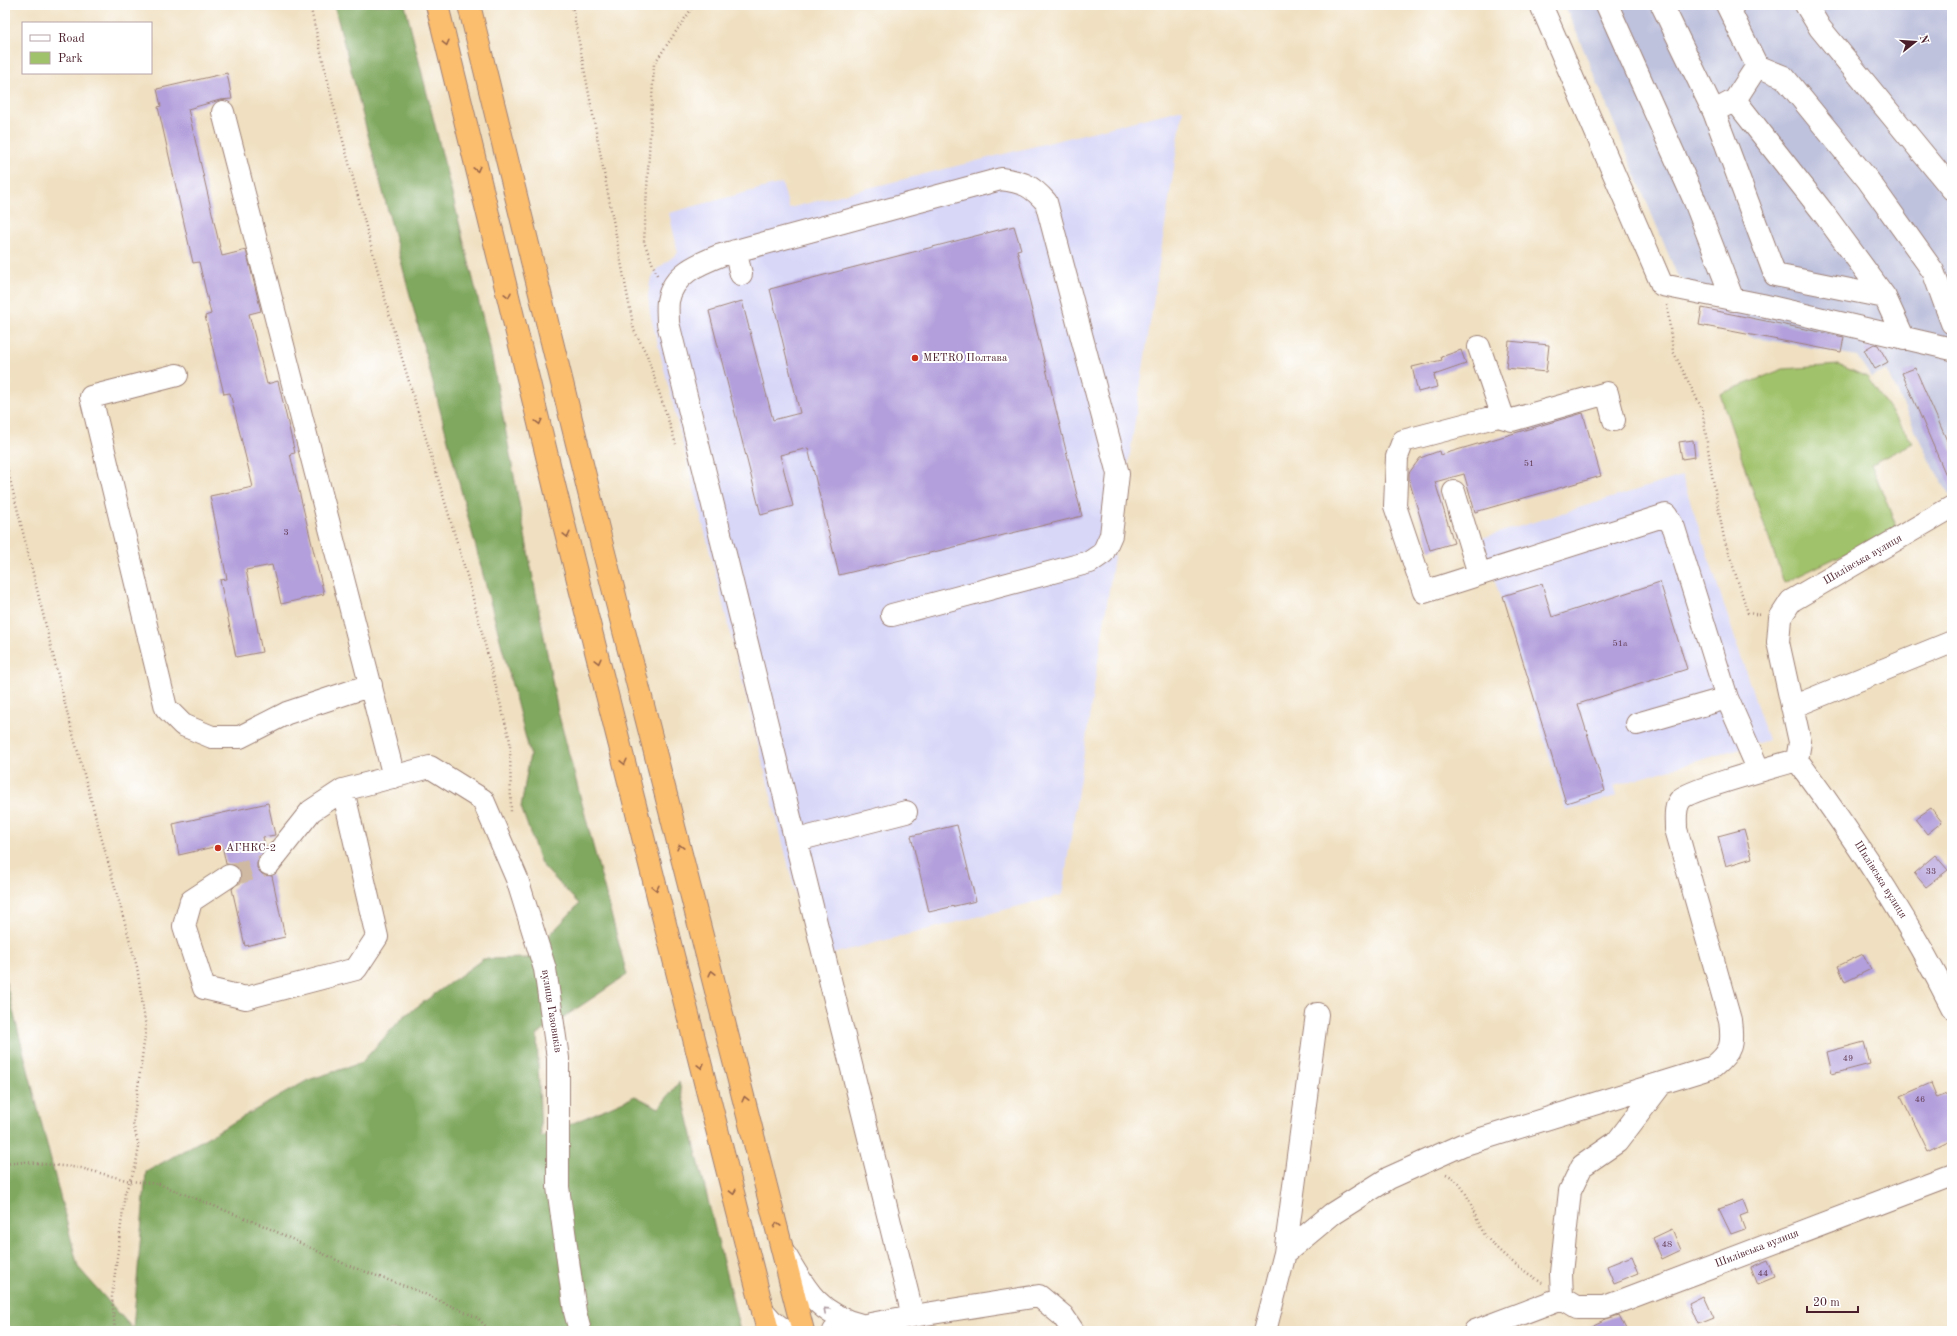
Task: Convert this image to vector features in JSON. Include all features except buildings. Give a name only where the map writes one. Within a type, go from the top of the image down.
[{"type":"highway","points":[[437,5],[557,497],[765,1321]]},
{"type":"highway","points":[[469,5],[603,548],[803,1331]]},
{"type":"street","points":[[1541,5],[1662,285],[1952,349]]},
{"type":"street","points":[[1607,5],[1694,199],[1733,300]]},
{"type":"street","points":[[1662,5],[1714,112],[1775,275],[1885,297]]},
{"type":"street","points":[[1727,5],[1757,66],[1784,77],[1868,180],[1933,271],[1952,323]]},
{"type":"street","points":[[1806,5],[1820,28],[1952,189]]},
{"type":"street","points":[[1714,112],[1735,100],[1757,66]]},
{"type":"street","points":[[1735,100],[1822,211],[1885,297],[1904,339]]},
{"type":"street","points":[[223,112],[394,777]]},
{"type":"street","points":[[892,615],[1090,562],[1103,553],[1111,535],[1118,474],[1046,202],[1035,190],[1020,182],[1001,179],[735,251],[701,262],[686,272],[674,284],[668,301],[668,323],[797,840],[913,1316]]},
{"type":"street","points":[[735,251],[741,274]]},
{"type":"street","points":[[1480,347],[1503,417]]},
{"type":"street","points":[[177,376],[91,397],[166,708],[182,725],[212,737],[240,737],[287,713],[371,685]]},
{"type":"street","points":[[1614,420],[1607,392],[1512,420],[1498,416],[1403,441],[1397,457],[1395,506],[1424,592],[1666,515],[1674,528],[1727,698],[1759,771]]},
{"type":"street","points":[[1454,492],[1479,574]]},
{"type":"street","name":"Шилівська вулиця","points":[[1780,618],[1792,601],[1952,507]]},
{"type":"street","points":[[1285,1253],[1332,1214],[1389,1178],[1462,1146],[1713,1068],[1725,1058],[1733,1042],[1730,1020],[1676,828],[1676,807],[1682,798],[1759,771],[1797,760],[1800,742],[1778,642],[1780,618]]},
{"type":"street","points":[[1792,707],[1952,642]]},
{"type":"street","points":[[1637,724],[1727,698]]},
{"type":"street","name":"Шилівська вулиця","points":[[1797,760],[1835,810],[1867,859],[1927,956],[1952,1007]]},
{"type":"street","name":"вулиця Газовиків","points":[[343,790],[430,767],[482,800],[517,878],[545,968],[558,1058],[558,1187],[575,1312],[580,1331]]},
{"type":"street","points":[[229,876],[191,900],[184,926],[204,988],[246,998],[356,968],[377,937],[343,790],[311,812],[269,864]]},
{"type":"street","points":[[797,840],[906,812]]},
{"type":"street","points":[[1265,1331],[1285,1253],[1317,1014]]},
{"type":"street","points":[[1475,1331],[1562,1298],[1561,1273],[1570,1191],[1582,1166],[1616,1142],[1662,1083]]},
{"type":"street","name":"Шилівська вулиця","points":[[1562,1298],[1577,1307],[1605,1307],[1952,1175]]},
{"type":"street","points":[[784,1252],[798,1276],[815,1299],[832,1315],[858,1328]]},
{"type":"street","points":[[834,1331],[858,1328],[913,1316],[1039,1296],[1063,1316],[1073,1331]]},
{"type":"street","points":[[765,1321],[772,1321],[785,1331]]},
{"type":"path","points":[[310,5],[333,103],[393,328],[468,579],[510,741],[511,817]]},
{"type":"path","points":[[572,5],[634,330],[647,355],[678,451]]},
{"type":"path","points":[[668,301],[644,242],[654,64],[694,5]]},
{"type":"path","points":[[1662,285],[1667,299],[1673,351],[1702,409],[1712,475],[1724,538],[1748,613],[1780,618]]},
{"type":"path","points":[[5,459],[68,716],[138,967],[146,1028],[133,1124],[140,1147],[135,1168],[125,1194],[120,1218],[112,1297],[115,1331]]},
{"type":"path","points":[[5,1164],[25,1162],[81,1168],[130,1181],[159,1184],[264,1226],[347,1265],[418,1292],[478,1318],[490,1331]]},
{"type":"path","points":[[1424,1163],[1450,1176],[1465,1192],[1488,1240],[1521,1269],[1562,1298]]},
{"type":"shaded area","points":[[1565,5],[1952,5],[1952,494],[1949,494],[1929,460],[1887,370],[1871,377],[1857,356],[1750,337],[1677,275]]},
{"type":"shaded area","points":[[1183,109],[1062,895],[812,959],[650,313],[648,296],[650,282],[656,270],[678,253],[669,213],[782,183],[789,208]]},
{"type":"shaded area","points":[[1682,476],[1768,740],[1614,786],[1617,796],[1566,811],[1482,538]]},
{"type":"green space","points":[[334,5],[405,5],[490,347],[558,712],[627,975],[537,1035],[541,1137],[635,1096],[659,1108],[679,1082],[740,1331],[12,1331],[5,1320],[5,979],[78,1267],[133,1329],[146,1172],[308,1080],[361,1063],[403,1017],[483,959],[528,958],[579,904],[541,864],[521,807],[530,754]]},
{"type":"green space","points":[[1839,365],[1867,377],[1913,443],[1871,464],[1897,528],[1784,583],[1720,394],[1783,369]]},
{"type":"tunnel","points":[[229,876],[269,864]]},
{"type":"place","name":"METRO Полтава","points":[[915,358]]},
{"type":"place","name":"АГНКС-2","points":[[218,848]]}]
